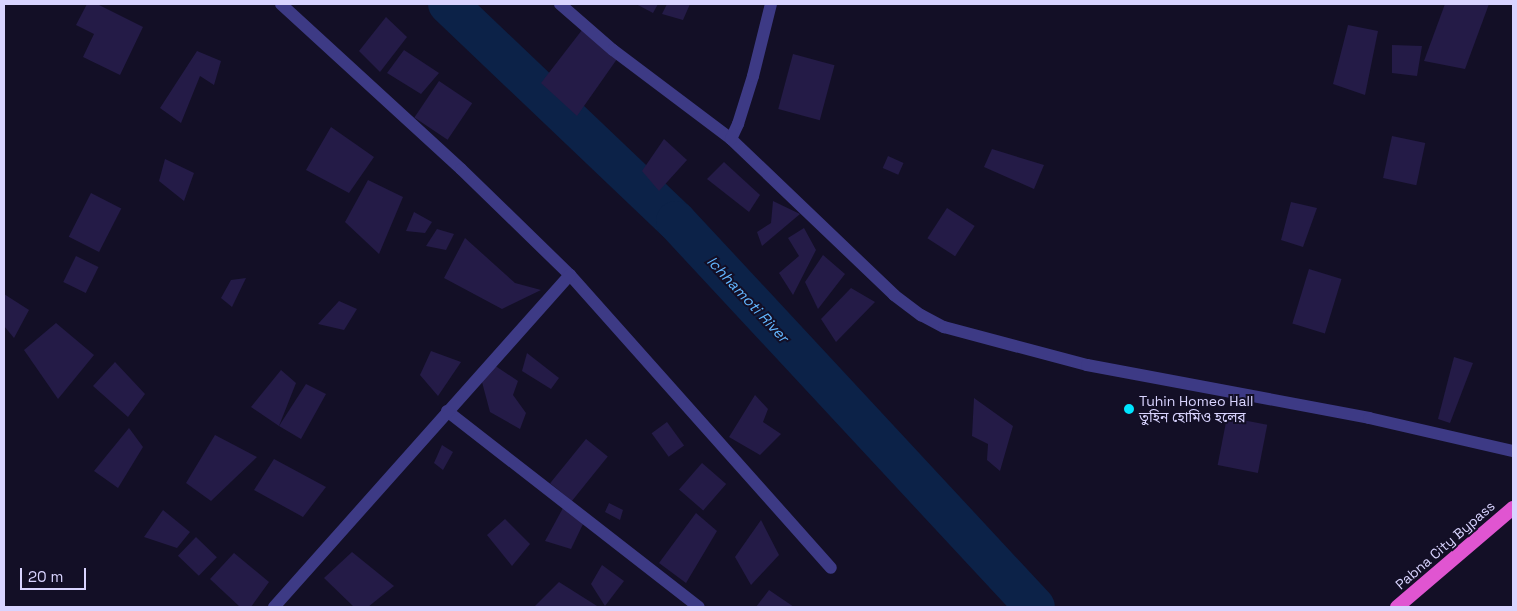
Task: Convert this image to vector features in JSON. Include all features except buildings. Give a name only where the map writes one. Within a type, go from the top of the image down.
[{"type":"highway","name":"Pabna City Bypass","points":[[1397,607],[1513,508]]},
{"type":"street","points":[[281,4],[461,169],[570,276],[831,568]]},
{"type":"street","points":[[560,4],[613,50],[731,139],[894,296],[921,315],[944,327],[1087,365],[1368,418],[1513,451]]},
{"type":"street","points":[[731,139],[738,124],[753,76],[771,4]]},
{"type":"street","points":[[274,607],[447,411],[570,276]]},
{"type":"street","points":[[447,411],[699,607]]},
{"type":"waterway","name":"Ichhamoti River","points":[[448,4],[676,221],[1035,607]]},
{"type":"place","name":"Tuhin Homeo Hall তুহিন হোমিও হলের","points":[[1129,409]]}]
